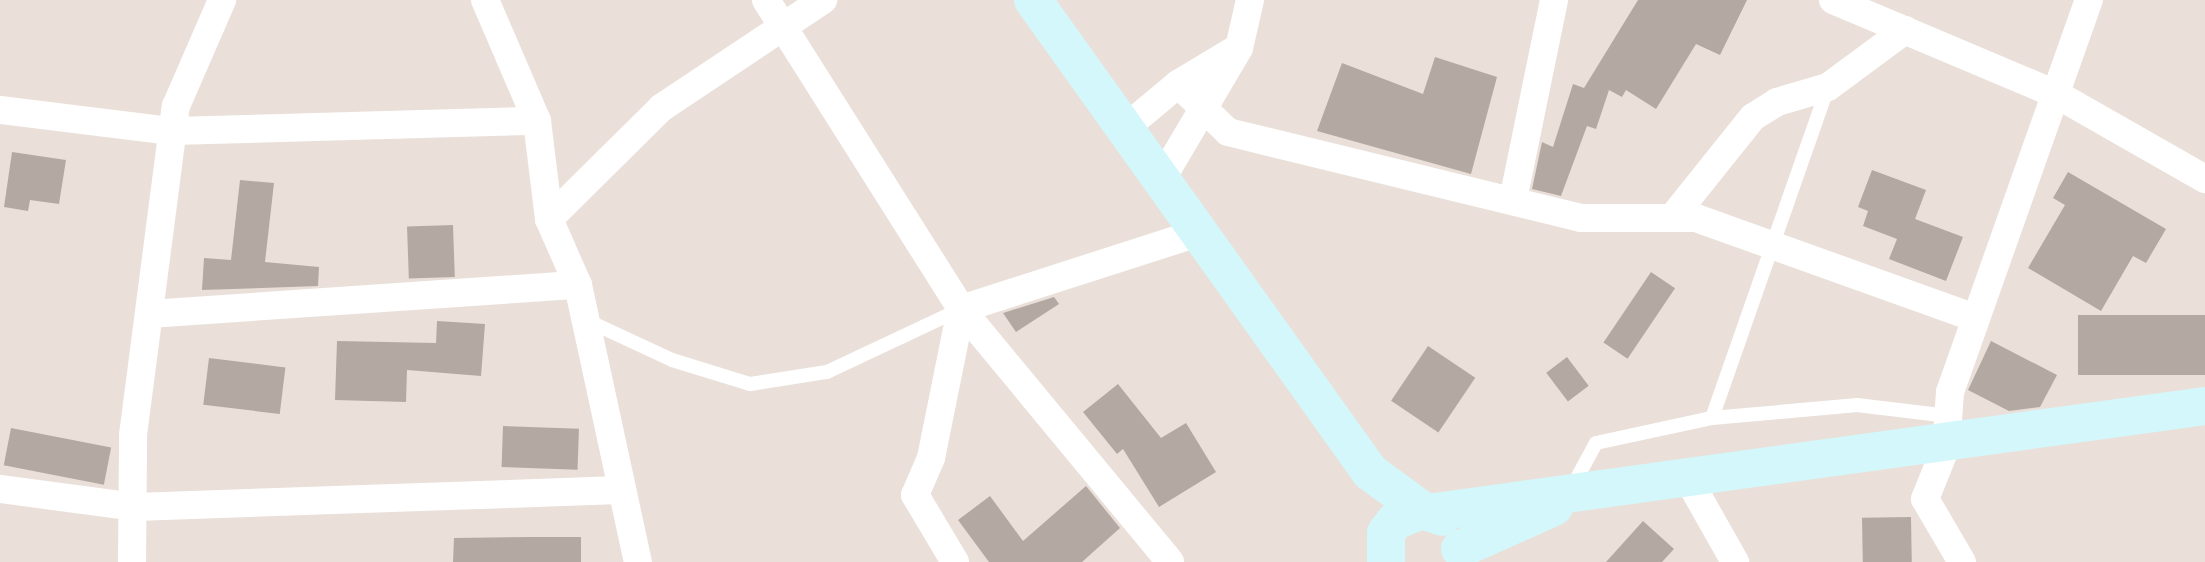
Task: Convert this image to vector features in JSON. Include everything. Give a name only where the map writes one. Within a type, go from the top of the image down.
[{"type":"street","points":[[132,562],[135,507],[133,435],[176,106],[222,0]]},
{"type":"street","points":[[485,0],[537,121],[549,219],[578,285],[620,490],[638,562]]},
{"type":"street","points":[[766,0],[961,309],[1170,562]]},
{"type":"street","points":[[549,219],[661,108],[823,0]]},
{"type":"street","points":[[1033,0],[1370,472],[1457,533],[1459,555],[1585,489]]},
{"type":"street","points":[[1161,180],[1239,48],[1250,0]]},
{"type":"street","points":[[1513,200],[1554,0]]},
{"type":"street","points":[[1833,0],[2056,94],[2205,179]]},
{"type":"street","points":[[1962,562],[1925,499],[1947,431],[1950,392],[2089,0]]},
{"type":"street","points":[[1672,218],[1753,117],[1777,102],[1828,87],[1905,30]]},
{"type":"street","points":[[1124,129],[1178,85],[1239,48]]},
{"type":"street","points":[[1178,85],[1228,132],[1581,218],[1696,218],[1976,318]]},
{"type":"street","points":[[0,110],[172,131],[537,121]]},
{"type":"street","points":[[961,309],[1198,233]]},
{"type":"street","points":[[149,314],[578,285]]},
{"type":"street","points":[[955,562],[915,495],[931,458],[961,309]]},
{"type":"street","points":[[1382,551],[1407,513],[1687,477],[1947,431],[2205,407]]},
{"type":"street","points":[[1370,472],[1382,551]]},
{"type":"street","points":[[1687,477],[1735,562]]},
{"type":"street","points":[[0,489],[135,507],[620,490]]},
{"type":"lane","points":[[1712,418],[1828,87]]},
{"type":"lane","points":[[586,320],[672,360],[750,384],[827,372],[961,309]]},
{"type":"lane","points":[[1585,489],[1596,443],[1712,418],[1857,405],[1947,431]]},
{"type":"building","points":[[1638,0],[1747,0],[1720,55],[1696,44],[1656,109],[1626,90],[1622,97],[1609,90],[1596,129],[1587,126],[1561,196],[1532,189],[1542,142],[1553,147],[1573,84],[1584,88]]},
{"type":"building","points":[[1435,57],[1497,77],[1471,174],[1317,131],[1342,63],[1423,94]]},
{"type":"building","points":[[12,152],[66,160],[59,204],[30,200],[28,211],[4,207]]},
{"type":"building","points":[[1872,170],[1926,190],[1915,219],[1963,237],[1946,281],[1889,259],[1897,239],[1863,226],[1868,211],[1858,207]]},
{"type":"building","points":[[2068,172],[2166,229],[2146,263],[2133,256],[2101,311],[2028,268],[2065,205],[2053,198]]},
{"type":"building","points":[[240,180],[274,183],[265,262],[319,267],[318,286],[202,290],[204,258],[231,260]]},
{"type":"building","points":[[453,225],[455,277],[409,279],[407,227]]},
{"type":"building","points":[[1651,272],[1675,288],[1628,359],[1603,342]]},
{"type":"building","points":[[1054,297],[1059,304],[1016,332],[1003,313]]},
{"type":"building","points":[[2078,315],[2205,315],[2205,375],[2078,375]]},
{"type":"building","points":[[437,321],[485,324],[481,376],[407,370],[406,402],[335,400],[337,341],[436,343]]},
{"type":"building","points":[[1991,341],[2057,375],[2040,407],[2009,411],[1968,390]]},
{"type":"building","points":[[1428,346],[1475,378],[1438,433],[1391,401]]},
{"type":"building","points":[[1567,357],[1589,386],[1568,401],[1546,373]]},
{"type":"building","points":[[209,358],[285,367],[280,414],[203,405]]},
{"type":"building","points":[[1118,384],[1161,438],[1186,423],[1216,472],[1159,507],[1123,449],[1117,454],[1083,412]]},
{"type":"building","points":[[503,426],[579,429],[578,470],[502,467]]},
{"type":"building","points":[[11,428],[111,447],[104,485],[4,465]]},
{"type":"building","points":[[1086,486],[1120,528],[1082,562],[989,562],[958,520],[990,496],[1023,541]]},
{"type":"building","points":[[1911,517],[1912,562],[1863,562],[1862,518]]},
{"type":"building","points":[[1643,521],[1674,549],[1662,562],[1606,562]]},
{"type":"building","points":[[581,537],[581,562],[453,562],[454,538]]}]
